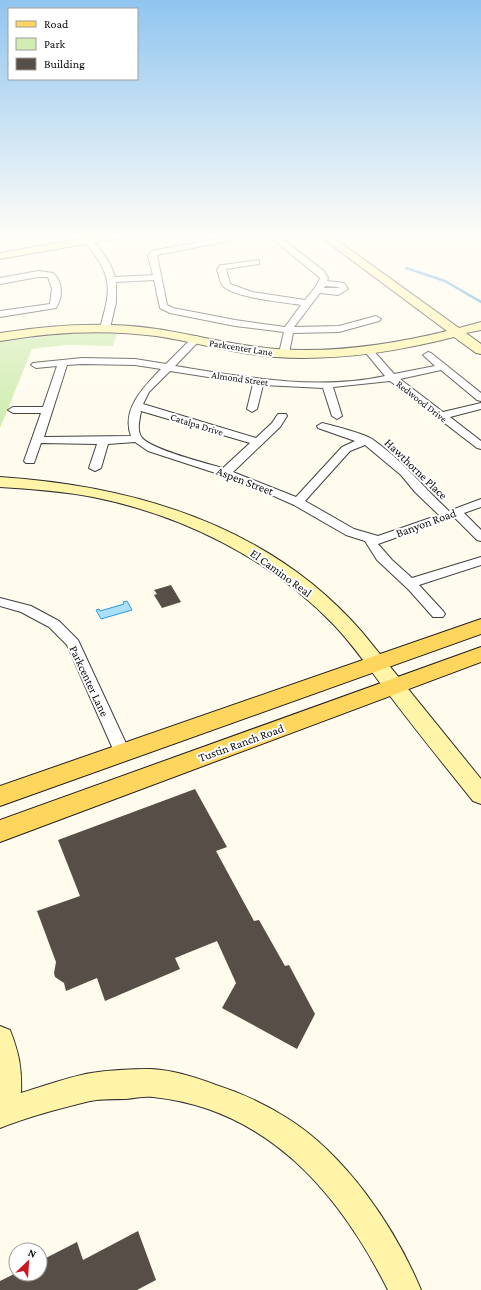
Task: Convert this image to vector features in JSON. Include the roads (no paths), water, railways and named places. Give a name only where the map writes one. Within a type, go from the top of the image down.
[{"type":"main road","points":[[406,295],[481,350]]},
{"type":"main road","points":[[427,295],[476,328],[481,336]]},
{"type":"main road","name":"Parkcenter Lane","points":[[0,337],[45,331],[105,328],[143,331],[242,349],[284,353],[331,354],[369,351],[476,328]]},
{"type":"main road","name":"El Camino Real","points":[[0,482],[66,488],[140,504],[191,522],[229,539],[275,566],[340,620],[481,795]]},
{"type":"main road","points":[[0,796],[375,662],[481,626]]},
{"type":"main road","name":"Tustin Ranch Road","points":[[0,831],[481,654]]},
{"type":"main road","points":[[0,1039],[8,1068],[2,1109],[91,1087],[152,1084],[188,1089],[234,1105],[277,1128],[306,1150],[340,1186],[365,1218],[382,1245],[405,1290]]},
{"type":"street","points":[[0,314],[53,306],[57,299],[57,295]]},
{"type":"street","points":[[105,328],[112,295]]},
{"type":"street","points":[[161,295],[163,306],[165,308],[235,323],[289,330],[339,329],[376,319]]},
{"type":"street","points":[[263,295],[307,303]]},
{"type":"street","points":[[284,353],[289,330],[294,318],[313,295]]},
{"type":"street","points":[[38,440],[103,442],[137,439],[133,428],[137,406],[145,391],[196,340]]},
{"type":"street","name":"Redwood Drive","points":[[369,351],[392,378],[481,446]]},
{"type":"street","points":[[428,355],[481,398]]},
{"type":"street","name":"Almond Street","points":[[36,365],[135,362],[259,382],[327,385],[367,382],[443,367]]},
{"type":"street","points":[[30,461],[63,363]]},
{"type":"street","points":[[252,409],[259,382]]},
{"type":"street","points":[[327,385],[337,416]]},
{"type":"street","name":"Catalpa Drive","points":[[137,406],[258,442]]},
{"type":"street","points":[[441,416],[481,406]]},
{"type":"street","points":[[13,410],[48,410]]},
{"type":"street","points":[[226,472],[276,425],[282,416]]},
{"type":"street","name":"Hawthorne Place","points":[[322,426],[367,441],[405,473],[418,490],[481,537]]},
{"type":"street","name":"Aspen Street","points":[[137,439],[152,449],[226,472],[298,502],[350,532],[370,539]]},
{"type":"street","points":[[298,502],[346,449],[354,444],[367,441]]},
{"type":"street","points":[[95,468],[103,442]]},
{"type":"street","name":"Banyon Road","points":[[370,539],[378,540],[392,536],[481,503]]},
{"type":"street","points":[[370,539],[373,547],[403,578],[410,583],[438,614]]},
{"type":"street","points":[[410,583],[481,561]]},
{"type":"street","name":"Parkcenter Lane","points":[[0,602],[26,609],[54,624],[73,643],[122,752]]},
{"type":"water","points":[[127,601],[132,610],[101,619],[96,610],[99,609],[100,611],[124,604],[123,602]]},
{"type":"waterway","points":[[469,295],[481,302]]}]
